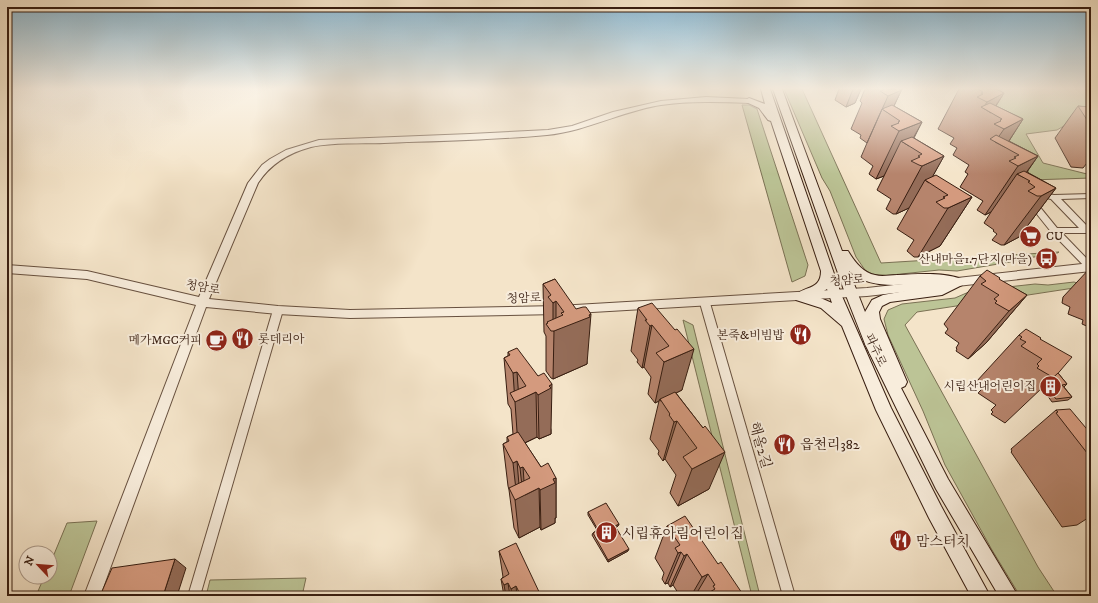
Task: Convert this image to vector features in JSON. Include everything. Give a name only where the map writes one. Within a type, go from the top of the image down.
[{"type":"main road","points":[[771,117],[778,124]]},
{"type":"main road","name":"파주로","points":[[775,117],[836,294],[884,410],[935,512],[981,596]]},
{"type":"main road","name":"파주로","points":[[787,117],[872,344],[942,484],[1009,596]]},
{"type":"main road","points":[[814,190],[829,218],[847,262],[857,272],[874,280],[935,278],[958,282]]},
{"type":"main road","points":[[801,297],[822,287],[826,281],[826,265]]},
{"type":"main road","points":[[921,442],[913,412],[873,319],[872,312],[876,303],[888,298],[942,290],[958,282]]},
{"type":"main road","points":[[801,297],[822,303],[833,310],[842,318],[851,331]]},
{"type":"street","points":[[92,596],[202,302],[253,183],[260,171],[271,161],[286,152],[319,143],[470,137],[548,132],[573,128],[606,117]]},
{"type":"street","points":[[1091,196],[1054,197],[1030,195],[1055,231],[1091,268]]},
{"type":"street","points":[[1054,197],[1088,230]]},
{"type":"street","points":[[1055,231],[1088,230]]},
{"type":"street","name":"청암로","points":[[7,269],[87,275],[202,302],[278,310],[350,314],[461,313],[705,303],[852,293],[1010,275],[1091,268]]},
{"type":"street","name":"해올2길","points":[[705,303],[789,596]]},
{"type":"street","points":[[194,596],[278,310]]},
{"type":"green space","points":[[745,117],[760,117],[808,265],[805,276],[792,282]]},
{"type":"green space","points":[[796,117],[815,117],[881,263],[1059,252],[1054,255],[1024,258],[1010,262],[957,271],[939,270],[882,276],[872,274],[865,270],[856,257],[830,191],[822,178]]},
{"type":"green space","points":[[992,117],[1079,117],[1057,130],[1026,134],[1043,163],[1091,175],[1091,178],[1030,180],[1027,167],[1015,148]]},
{"type":"green space","points":[[1074,282],[1087,286],[917,312],[905,325],[1038,567],[1057,596],[1020,596],[992,550],[945,465],[923,411],[888,335],[884,319],[888,310],[902,304],[955,298],[971,291],[1035,284],[1048,285]]},
{"type":"green space","points":[[683,320],[693,325],[760,596],[752,596]]},
{"type":"green space","points":[[97,521],[69,596],[36,596],[41,585],[58,585],[58,545],[67,523]]},
{"type":"green space","points":[[306,578],[302,596],[206,596],[210,580]]},
{"type":"building","points":[[894,117],[913,117],[922,122],[899,131],[891,126],[899,123],[898,122],[900,121]]},
{"type":"building","points":[[999,117],[1019,117],[1023,119],[1004,129],[994,124],[1002,119]]},
{"type":"building","points":[[1085,117],[1091,117],[1091,126]]},
{"type":"building","points":[[996,135],[1038,156],[1018,166],[1009,161],[1019,155],[990,139]]},
{"type":"building","points":[[912,137],[944,156],[922,166],[911,161],[920,157],[918,156],[922,154],[901,141]]},
{"type":"building","points":[[1024,171],[1056,188],[1041,196],[1037,196],[1028,191],[1035,187],[1028,182],[1030,181],[1017,174]]},
{"type":"building","points":[[936,175],[972,197],[948,208],[944,208],[936,202],[948,195],[925,180]]},
{"type":"building","points":[[987,270],[1000,278],[999,279],[1027,295],[1009,311],[995,303],[997,301],[994,299],[999,295],[981,284],[986,281],[980,276]]},
{"type":"building","points":[[555,279],[576,309],[586,307],[591,314],[589,315],[590,317],[551,331],[546,324],[548,323],[547,322],[563,315],[561,313],[564,312],[556,301],[553,303],[548,297],[551,295],[543,284]]},
{"type":"building","points":[[652,303],[675,330],[677,329],[694,349],[664,362],[656,353],[669,346],[652,325],[650,326],[645,320],[647,320],[638,308]]},
{"type":"building","points":[[1026,329],[1041,338],[1040,339],[1072,357],[1054,378],[1037,368],[1039,366],[1037,364],[1042,359],[1021,346],[1026,342],[1020,339],[1022,337],[1019,335]]},
{"type":"building","points":[[517,348],[538,376],[544,373],[552,384],[549,386],[551,388],[538,395],[536,392],[515,402],[510,393],[526,386],[517,372],[513,373],[504,358],[510,355],[508,352]]},
{"type":"building","points":[[1058,373],[1067,384],[1062,385],[1072,397],[1056,399],[1045,385]]},
{"type":"building","points":[[675,392],[703,428],[705,426],[725,452],[692,469],[683,457],[697,448],[677,421],[674,422],[660,399]]},
{"type":"building","points":[[1070,409],[1091,434],[1091,458],[1056,413],[1058,412],[1056,410]]},
{"type":"building","points":[[518,432],[541,467],[548,463],[556,478],[553,479],[555,483],[540,490],[539,488],[515,500],[509,488],[530,478],[523,467],[520,468],[517,461],[513,463],[503,444],[509,441],[507,437]]},
{"type":"building","name":"시립휴아림어린이집","points":[[606,503],[619,524],[615,526],[629,549],[608,560],[593,533],[598,530],[588,512]]},
{"type":"building","points":[[685,516],[718,564],[721,562],[744,596],[703,596],[715,589],[713,586],[715,585],[708,574],[702,577],[687,554],[684,556],[681,552],[678,553],[675,548],[680,545],[667,526]]},
{"type":"building","points":[[516,543],[541,596],[521,596],[516,586],[511,589],[508,583],[504,585],[501,579],[509,574],[499,551]]},
{"type":"building","points":[[175,559],[163,596],[100,596],[112,568]]},
{"type":"place","name":"CU","points":[[1030,236]]},
{"type":"place","name":"산내마을1.7단지(마을)","points":[[1047,259]]},
{"type":"place","name":"본죽&비빔밥","points":[[800,335]]},
{"type":"place","name":"롯데리아","points":[[243,339]]},
{"type":"place","name":"메가MGC커피","points":[[217,340]]},
{"type":"place","name":"시립산내어린이집","points":[[1051,386]]},
{"type":"place","name":"읍천리382","points":[[784,444]]},
{"type":"place","name":"시립휴아림어린이집","points":[[606,533]]},
{"type":"place","name":"맘스터치","points":[[901,541]]}]
